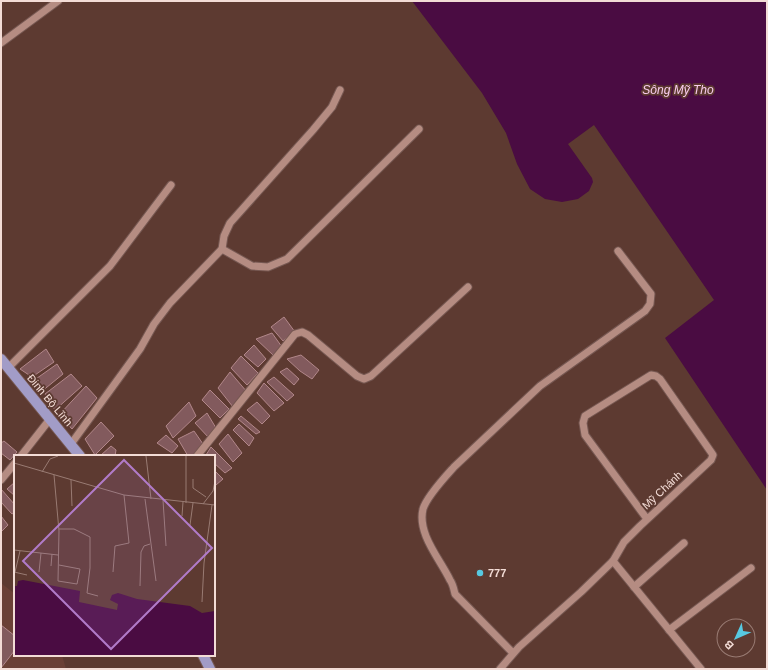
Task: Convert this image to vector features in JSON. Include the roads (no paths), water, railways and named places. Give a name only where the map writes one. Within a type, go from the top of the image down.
[{"type":"main road","name":"Đinh Bộ Lĩnh","points":[[1,359],[79,455]]},
{"type":"main road","points":[[203,656],[210,669]]},
{"type":"street","points":[[1,43],[58,1]]},
{"type":"street","points":[[71,444],[140,349],[154,324],[170,303],[222,249],[224,236],[230,223],[313,130],[332,107],[340,90]]},
{"type":"street","points":[[222,249],[252,266],[268,267],[287,259],[418,129]]},
{"type":"street","points":[[8,368],[110,266],[170,185]]},
{"type":"street","points":[[513,653],[455,594],[451,581],[427,539],[422,523],[423,509],[441,481],[454,467],[540,386],[645,311],[650,304],[651,294],[618,250]]},
{"type":"street","points":[[198,455],[295,334],[302,332],[308,335],[357,376],[364,379],[371,376],[468,287]]},
{"type":"street","name":"Mỹ Chánh","points":[[500,669],[519,647],[581,592],[613,561],[624,542],[647,519],[711,460],[713,456],[711,452],[660,379],[651,375],[585,416],[583,423],[586,435],[647,519]]},
{"type":"street","points":[[22,455],[50,419]]},
{"type":"street","points":[[1,480],[14,464]]},
{"type":"street","points":[[634,587],[684,543]]},
{"type":"street","points":[[613,561],[702,669]]},
{"type":"street","points":[[669,630],[751,568]]},
{"type":"water","name":"Sông Mỹ Tho","points":[[412,1],[767,1],[767,490],[665,338],[714,300],[594,125],[568,144],[592,178],[593,182],[589,191],[578,199],[562,202],[545,199],[530,189],[517,164],[506,133],[482,93]]},
{"type":"place","name":"777","points":[[480,573]]}]
